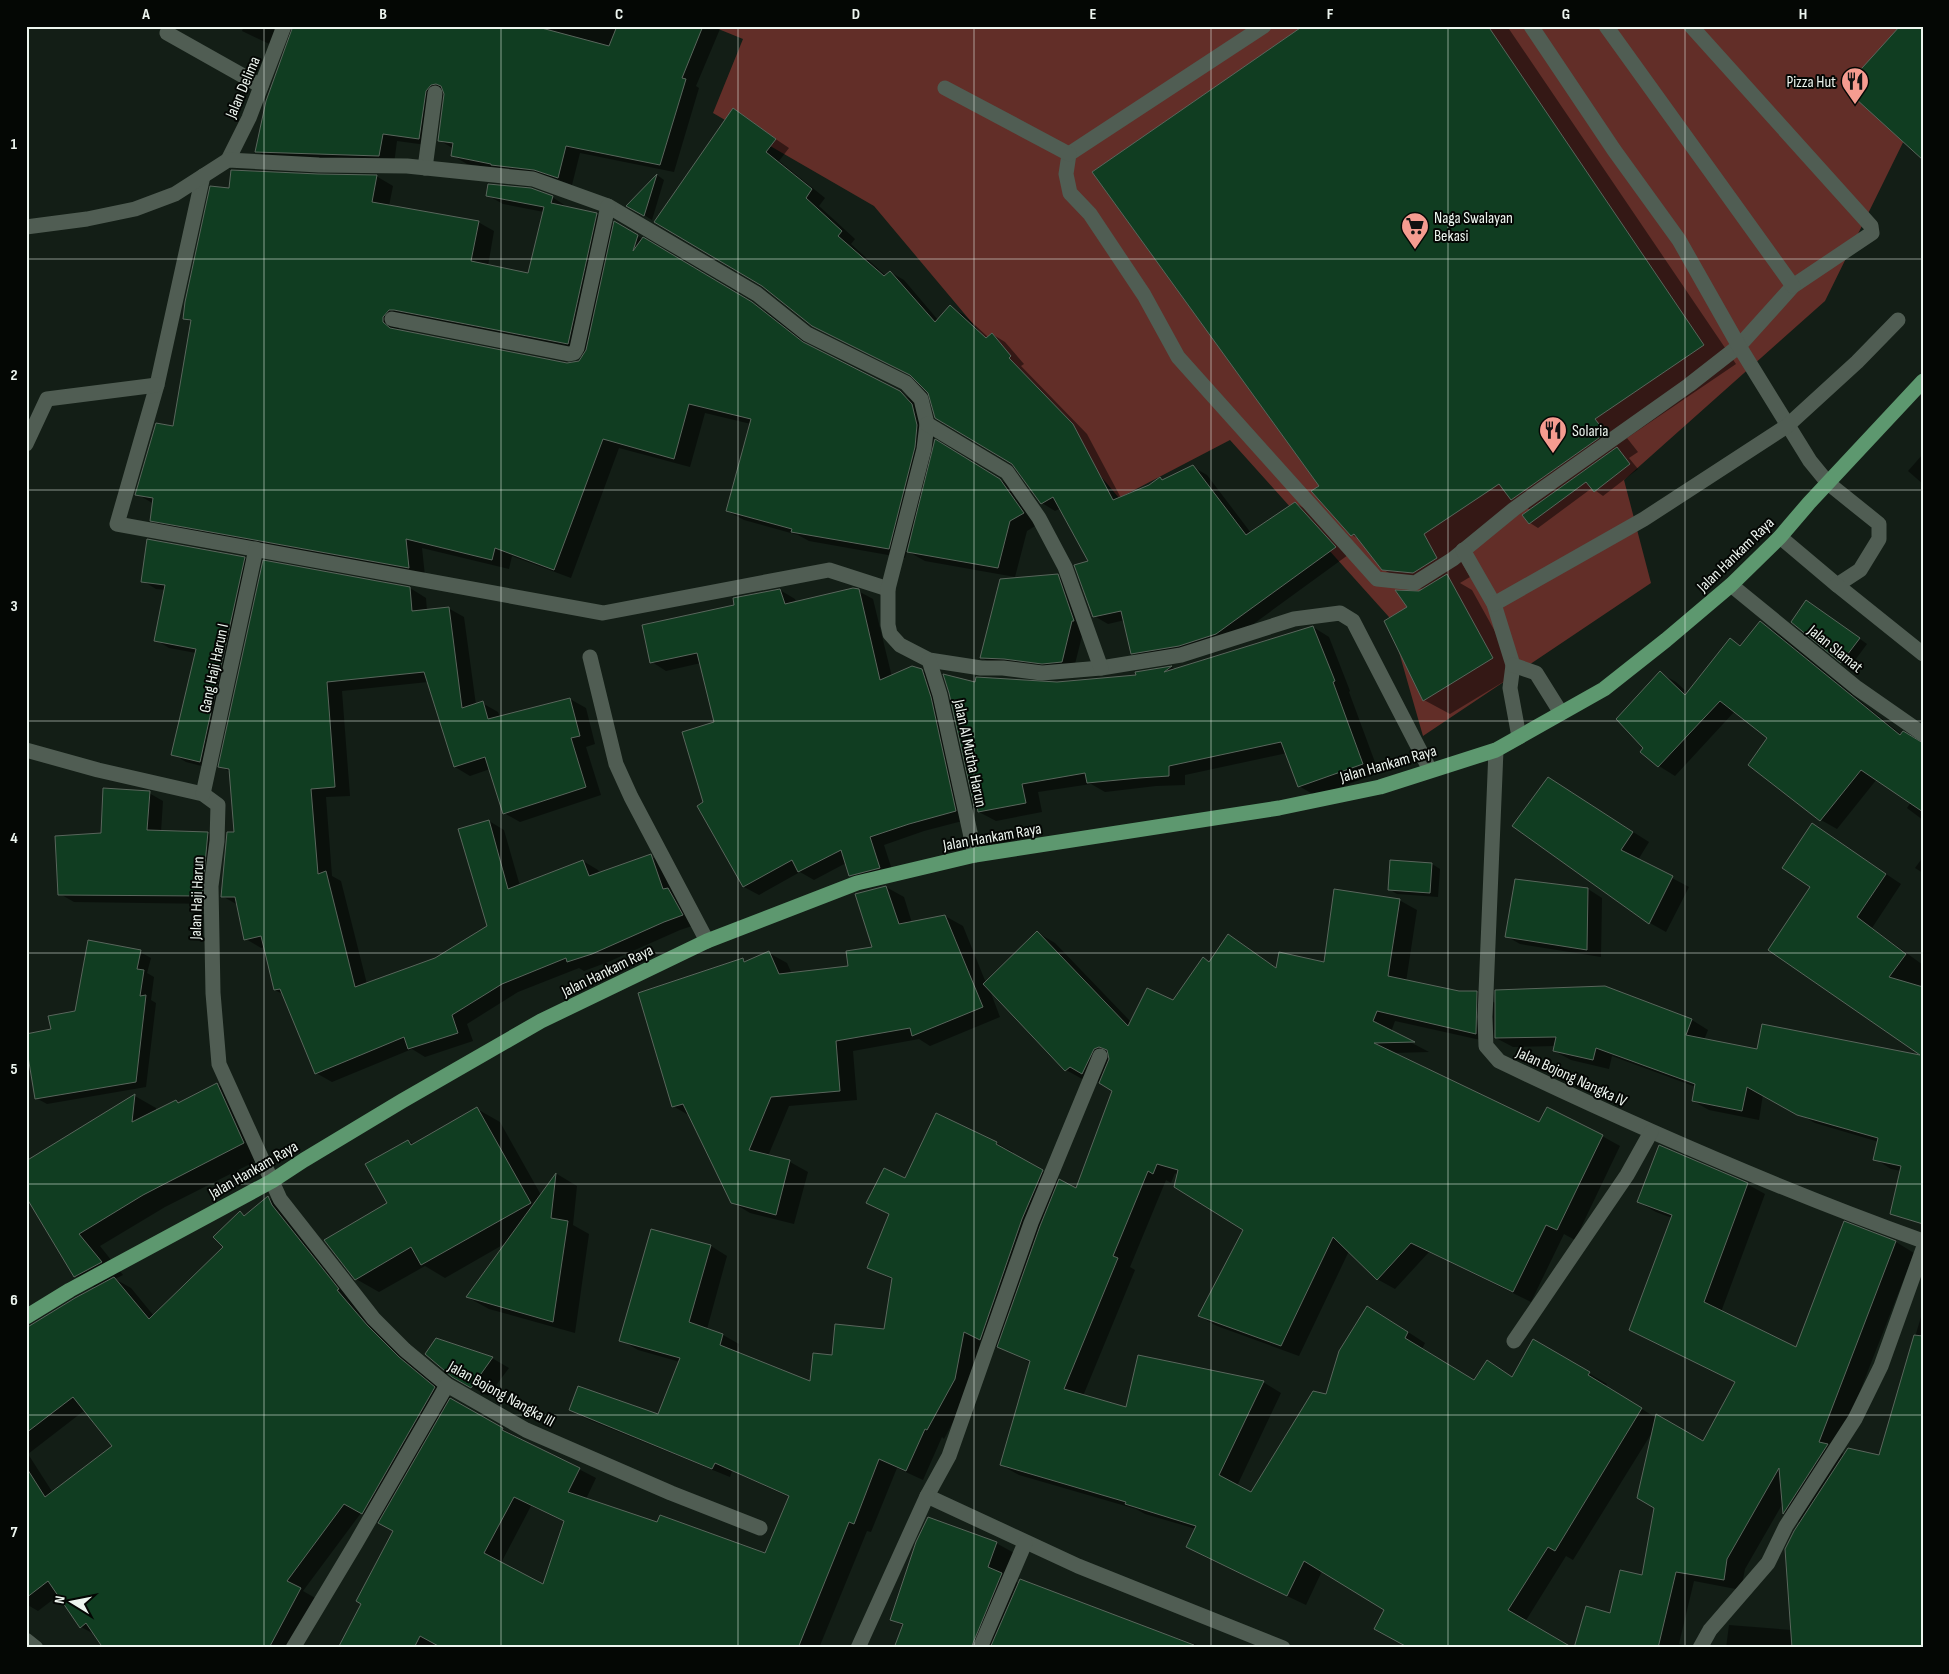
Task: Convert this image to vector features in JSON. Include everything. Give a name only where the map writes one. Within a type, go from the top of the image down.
[{"type":"main road","name":"Jalan Hankam Raya","points":[[26,1316],[70,1290],[272,1181],[353,1130],[541,1021],[707,941],[857,883],[975,855],[1279,808],[1380,786],[1496,750],[1604,689],[1731,585],[1780,537],[1923,381]]},
{"type":"street","name":"Jalan Delima","points":[[228,160],[248,118],[284,26]]},
{"type":"street","points":[[1264,26],[1069,154],[1066,174],[1070,193],[1090,214],[1139,287],[1178,357],[1377,579],[1415,583],[1453,559],[1514,509],[1689,385],[1739,346],[1793,286],[1872,233],[1871,226],[1691,26]]},
{"type":"street","points":[[1531,26],[1614,150],[1679,240],[1739,346],[1810,461],[1828,483],[1879,524],[1879,539],[1860,570],[1837,585]]},
{"type":"street","points":[[1606,26],[1793,286]]},
{"type":"street","points":[[167,34],[261,86]]},
{"type":"street","points":[[945,88],[1069,154]]},
{"type":"street","points":[[425,168],[434,93]]},
{"type":"street","points":[[26,227],[87,219],[135,209],[175,194],[228,160],[425,168],[533,179],[608,206],[757,294],[807,334],[906,383],[921,399],[928,424],[924,449],[888,588],[886,616],[890,634],[900,645],[930,664],[1003,668],[1042,673],[1101,668],[1181,655],[1294,619],[1340,613],[1353,621],[1430,770]]},
{"type":"street","points":[[203,176],[157,384],[117,524],[603,613],[829,570],[888,588]]},
{"type":"street","points":[[392,319],[569,354],[574,353],[577,348],[608,206]]},
{"type":"street","points":[[1494,604],[1644,519],[1787,426],[1858,362],[1898,320]]},
{"type":"street","points":[[26,444],[47,399],[157,384]]},
{"type":"street","points":[[928,424],[1007,472],[1018,487],[1039,518],[1065,567],[1101,668]]},
{"type":"street","points":[[1780,537],[1923,654]]},
{"type":"street","name":"Gang Haji Harun I","points":[[203,794],[256,550]]},
{"type":"street","points":[[1463,550],[1494,604],[1513,665],[1510,688],[1519,737]]},
{"type":"street","name":"Jalan Slamat","points":[[1731,585],[1857,688],[1923,734]]},
{"type":"street","points":[[590,657],[616,764],[631,797],[707,941]]},
{"type":"street","name":"Jalan Al Mutha Harun","points":[[930,664],[940,695],[975,855]]},
{"type":"street","points":[[1513,665],[1536,672],[1561,713]]},
{"type":"street","points":[[26,750],[98,770],[203,794]]},
{"type":"street","name":"Jalan Bojong Nangka IV","points":[[1496,750],[1485,1017],[1486,1046],[1499,1062],[1651,1132],[1785,1189],[1923,1241]]},
{"type":"street","name":"Jalan Haji Harun","points":[[203,794],[218,805],[217,841],[211,886],[213,993],[219,1064],[272,1181]]},
{"type":"street","points":[[858,1648],[927,1496],[949,1456],[1031,1223],[1100,1056]]},
{"type":"street","points":[[1514,1341],[1627,1175],[1651,1132]]},
{"type":"street","name":"Jalan Bojong Nangka III","points":[[272,1181],[280,1199],[374,1319],[405,1350],[447,1385],[526,1430],[671,1493],[760,1528]]},
{"type":"street","points":[[1700,1648],[1710,1630],[1768,1562],[1786,1526],[1855,1419],[1881,1366],[1923,1249]]},
{"type":"street","points":[[293,1648],[447,1385]]},
{"type":"street","points":[[927,1496],[1025,1543],[1196,1614],[1284,1648]]},
{"type":"street","points":[[980,1648],[1025,1543]]},
{"type":"street","points":[[26,1640],[36,1648]]},
{"type":"shaded area","points":[[711,26],[1923,26],[1917,114],[1825,301],[1624,480],[1651,583],[1423,736],[1389,617],[1230,440],[1119,498],[874,206],[713,113],[743,39]]},
{"type":"building","points":[[293,26],[534,26],[609,46],[617,26],[703,26],[682,78],[686,79],[660,165],[566,146],[558,178],[534,170],[491,165],[451,156],[453,143],[438,141],[444,94],[441,86],[436,84],[431,85],[426,91],[419,139],[383,134],[379,156],[255,152],[266,101]]},
{"type":"building","points":[[1303,26],[1488,26],[1704,345],[1595,419],[1606,433],[1511,500],[1499,484],[1424,534],[1437,558],[1413,573],[1382,570],[1354,534],[1351,536],[1311,491],[1319,486],[1092,172]]},
{"type":"building","points":[[1900,26],[1923,26],[1923,160],[1844,88]]},
{"type":"building","points":[[733,108],[776,139],[766,152],[812,189],[806,198],[842,231],[838,236],[884,276],[890,271],[935,322],[950,305],[986,338],[992,333],[1011,356],[1009,358],[1073,424],[1113,500],[1149,485],[1160,477],[1162,480],[1193,465],[1246,535],[1295,502],[1336,547],[1216,634],[1179,646],[1131,654],[1121,611],[1093,617],[1074,565],[1088,561],[1053,497],[1041,504],[1012,464],[935,418],[928,393],[910,375],[812,326],[762,286],[654,222]]},
{"type":"building","points":[[231,170],[377,175],[372,202],[479,221],[471,261],[528,273],[544,207],[486,196],[488,184],[531,188],[553,196],[551,203],[597,213],[568,344],[394,310],[389,310],[383,317],[383,322],[390,328],[567,363],[579,361],[586,350],[614,221],[638,235],[633,251],[643,237],[752,302],[803,342],[900,391],[912,404],[917,425],[915,447],[889,549],[791,532],[792,529],[726,511],[751,419],[689,404],[674,459],[603,439],[554,570],[495,548],[492,560],[406,539],[409,568],[150,521],[153,498],[135,495],[156,423],[173,426],[191,320],[183,319],[185,302],[210,186],[229,188]]},
{"type":"building","points":[[657,174],[644,216],[626,206]]},
{"type":"building","points":[[935,439],[1000,479],[1024,513],[1010,521],[998,568],[907,552]]},
{"type":"building","points":[[1617,447],[1630,464],[1594,492],[1586,482],[1529,524],[1522,515]]},
{"type":"building","points":[[147,539],[245,557],[200,762],[171,755],[196,649],[154,641],[165,585],[141,582]]},
{"type":"building","points":[[263,560],[410,587],[412,611],[449,607],[462,708],[483,701],[488,719],[570,698],[580,736],[571,738],[586,787],[503,814],[485,757],[454,767],[424,672],[327,682],[335,787],[311,789],[318,874],[326,871],[355,987],[435,958],[487,926],[458,829],[489,820],[508,889],[583,860],[589,876],[651,854],[663,889],[668,888],[683,915],[592,954],[567,962],[566,958],[502,984],[452,1015],[458,1033],[408,1049],[404,1037],[315,1074],[280,989],[274,990],[261,936],[244,940],[235,897],[221,897],[227,832],[234,832],[229,769],[218,767]]},
{"type":"building","points":[[1058,574],[1074,621],[1072,621],[1062,662],[1042,664],[980,658],[1000,579]]},
{"type":"building","points":[[1447,574],[1493,658],[1423,701],[1384,621],[1407,607],[1395,590],[1419,591]]},
{"type":"building","points":[[853,588],[859,589],[880,680],[912,666],[922,669],[931,697],[956,811],[870,837],[880,868],[849,876],[841,850],[798,872],[792,860],[743,887],[697,806],[703,802],[682,732],[714,722],[697,653],[650,663],[642,625],[734,605],[733,598],[780,589],[785,604]]},
{"type":"building","points":[[1806,600],[1860,638],[1841,663],[1791,622]]},
{"type":"building","points":[[1760,621],[1900,735],[1903,731],[1923,743],[1923,812],[1861,770],[1820,821],[1748,765],[1767,738],[1720,701],[1658,767],[1640,752],[1643,748],[1616,719],[1660,671],[1685,695],[1730,638],[1740,646]]},
{"type":"building","points":[[1313,626],[1335,681],[1333,682],[1363,764],[1298,787],[1281,742],[1169,766],[1169,776],[1087,783],[1085,773],[1022,784],[1026,803],[978,812],[977,805],[974,806],[943,674],[975,682],[976,677],[1057,682],[1136,675],[1135,672],[1172,666],[1164,672]]},
{"type":"building","points":[[1548,777],[1633,832],[1621,850],[1673,876],[1649,924],[1512,826]]},
{"type":"building","points":[[103,788],[150,791],[147,830],[208,832],[202,896],[58,895],[55,836],[101,833]]},
{"type":"building","points":[[1812,823],[1886,874],[1857,917],[1906,954],[1889,977],[1923,987],[1923,1224],[1890,1214],[1901,1166],[1873,1160],[1878,1138],[1797,1115],[1747,1087],[1742,1111],[1692,1101],[1695,1084],[1596,1048],[1593,1060],[1553,1051],[1556,1037],[1495,1038],[1495,990],[1605,986],[1692,1019],[1686,1035],[1757,1049],[1762,1024],[1920,1055],[1768,950],[1810,887],[1782,868]]},
{"type":"building","points":[[1390,860],[1432,863],[1430,893],[1388,890]]},
{"type":"building","points":[[1515,879],[1588,888],[1587,950],[1505,937]]},
{"type":"building","points":[[886,886],[899,924],[945,915],[983,1007],[912,1036],[910,1028],[836,1041],[840,1091],[771,1097],[749,1150],[790,1160],[776,1215],[731,1203],[683,1104],[672,1107],[638,993],[743,958],[744,962],[769,951],[779,974],[848,966],[846,951],[872,947],[855,894]]},
{"type":"building","points":[[1334,889],[1400,899],[1388,976],[1459,991],[1477,991],[1476,1034],[1377,1011],[1373,1021],[1415,1042],[1374,1043],[1539,1122],[1547,1107],[1603,1135],[1557,1230],[1546,1225],[1513,1292],[1411,1243],[1377,1280],[1333,1237],[1281,1346],[1198,1316],[1243,1230],[1174,1187],[1178,1170],[1157,1164],[1153,1174],[1148,1171],[1113,1256],[1118,1258],[1064,1389],[1126,1407],[1138,1355],[1264,1381],[1219,1475],[1251,1492],[1313,1391],[1326,1394],[1339,1351],[1367,1306],[1408,1332],[1405,1338],[1474,1380],[1487,1360],[1512,1377],[1533,1339],[1590,1372],[1588,1375],[1642,1408],[1555,1551],[1548,1547],[1508,1610],[1573,1648],[1409,1648],[1374,1629],[1384,1610],[1304,1561],[1287,1596],[1186,1547],[1196,1526],[1125,1504],[1126,1502],[1000,1465],[1030,1361],[997,1347],[1040,1226],[1059,1179],[1076,1188],[1112,1091],[1099,1083],[1109,1059],[1107,1050],[1099,1047],[1094,1049],[1082,1074],[1070,1067],[1065,1071],[983,984],[1037,931],[1128,1026],[1147,988],[1173,1000],[1203,957],[1209,962],[1228,934],[1276,968],[1279,952],[1324,962]]},
{"type":"building","points":[[88,940],[141,950],[137,969],[144,970],[140,996],[146,995],[136,1082],[35,1099],[26,1034],[51,1029],[48,1016],[75,1011]]},
{"type":"building","points":[[217,1083],[244,1143],[143,1195],[79,1234],[102,1262],[74,1277],[26,1197],[26,1161],[135,1094],[132,1122],[176,1100],[178,1103]]},
{"type":"building","points":[[477,1107],[531,1203],[421,1265],[411,1247],[355,1280],[324,1240],[387,1203],[365,1164],[408,1140],[411,1145]]},
{"type":"building","points":[[936,1113],[997,1142],[996,1144],[1043,1170],[1022,1219],[980,1340],[964,1332],[955,1379],[927,1430],[925,1429],[906,1471],[879,1459],[854,1524],[849,1522],[798,1648],[442,1648],[420,1636],[414,1648],[338,1648],[361,1604],[356,1601],[393,1531],[378,1523],[450,1398],[503,1428],[502,1430],[580,1468],[568,1492],[657,1522],[660,1515],[765,1553],[789,1496],[715,1463],[712,1469],[569,1410],[578,1386],[658,1414],[680,1358],[619,1341],[651,1229],[711,1245],[689,1322],[723,1334],[720,1345],[810,1381],[813,1353],[832,1355],[835,1324],[884,1329],[892,1278],[867,1268],[889,1214],[866,1203],[884,1168],[905,1178]],"holes":[[[514,1497],[564,1521],[543,1584],[484,1553]]]},
{"type":"building","points":[[1659,1145],[1748,1183],[1704,1302],[1796,1347],[1844,1221],[1896,1241],[1819,1442],[1828,1444],[1783,1514],[1779,1468],[1727,1559],[1724,1580],[1676,1572],[1658,1648],[1574,1648],[1586,1606],[1610,1613],[1620,1570],[1642,1575],[1654,1508],[1637,1498],[1656,1414],[1703,1441],[1735,1382],[1629,1330],[1672,1215],[1637,1202]]},
{"type":"building","points":[[556,1173],[551,1218],[568,1221],[553,1322],[466,1297]]},
{"type":"building","points":[[268,1196],[272,1205],[339,1289],[337,1290],[367,1325],[399,1357],[435,1387],[362,1514],[344,1504],[287,1581],[301,1588],[269,1648],[103,1648],[86,1623],[80,1628],[48,1581],[26,1598],[26,1467],[45,1497],[112,1446],[73,1397],[26,1433],[26,1328],[114,1277],[149,1319],[223,1247],[213,1237],[240,1211],[244,1216]]},
{"type":"building","points":[[1914,1335],[1923,1336],[1923,1648],[1792,1648],[1785,1549],[1794,1531],[1848,1448],[1879,1455]]},
{"type":"building","points":[[436,1338],[493,1357],[471,1388],[452,1377],[425,1354]]},
{"type":"building","points":[[928,1517],[997,1542],[988,1567],[1002,1573],[971,1648],[894,1648],[903,1624],[890,1620],[916,1542]]},
{"type":"building","points":[[1020,1579],[1194,1645],[1193,1648],[990,1648]]},
{"type":"place","name":"Pizza Hut","points":[[1855,105]]},
{"type":"place","name":"Naga Swalayan Bekasi","points":[[1415,250]]},
{"type":"place","name":"Solaria","points":[[1553,454]]}]
